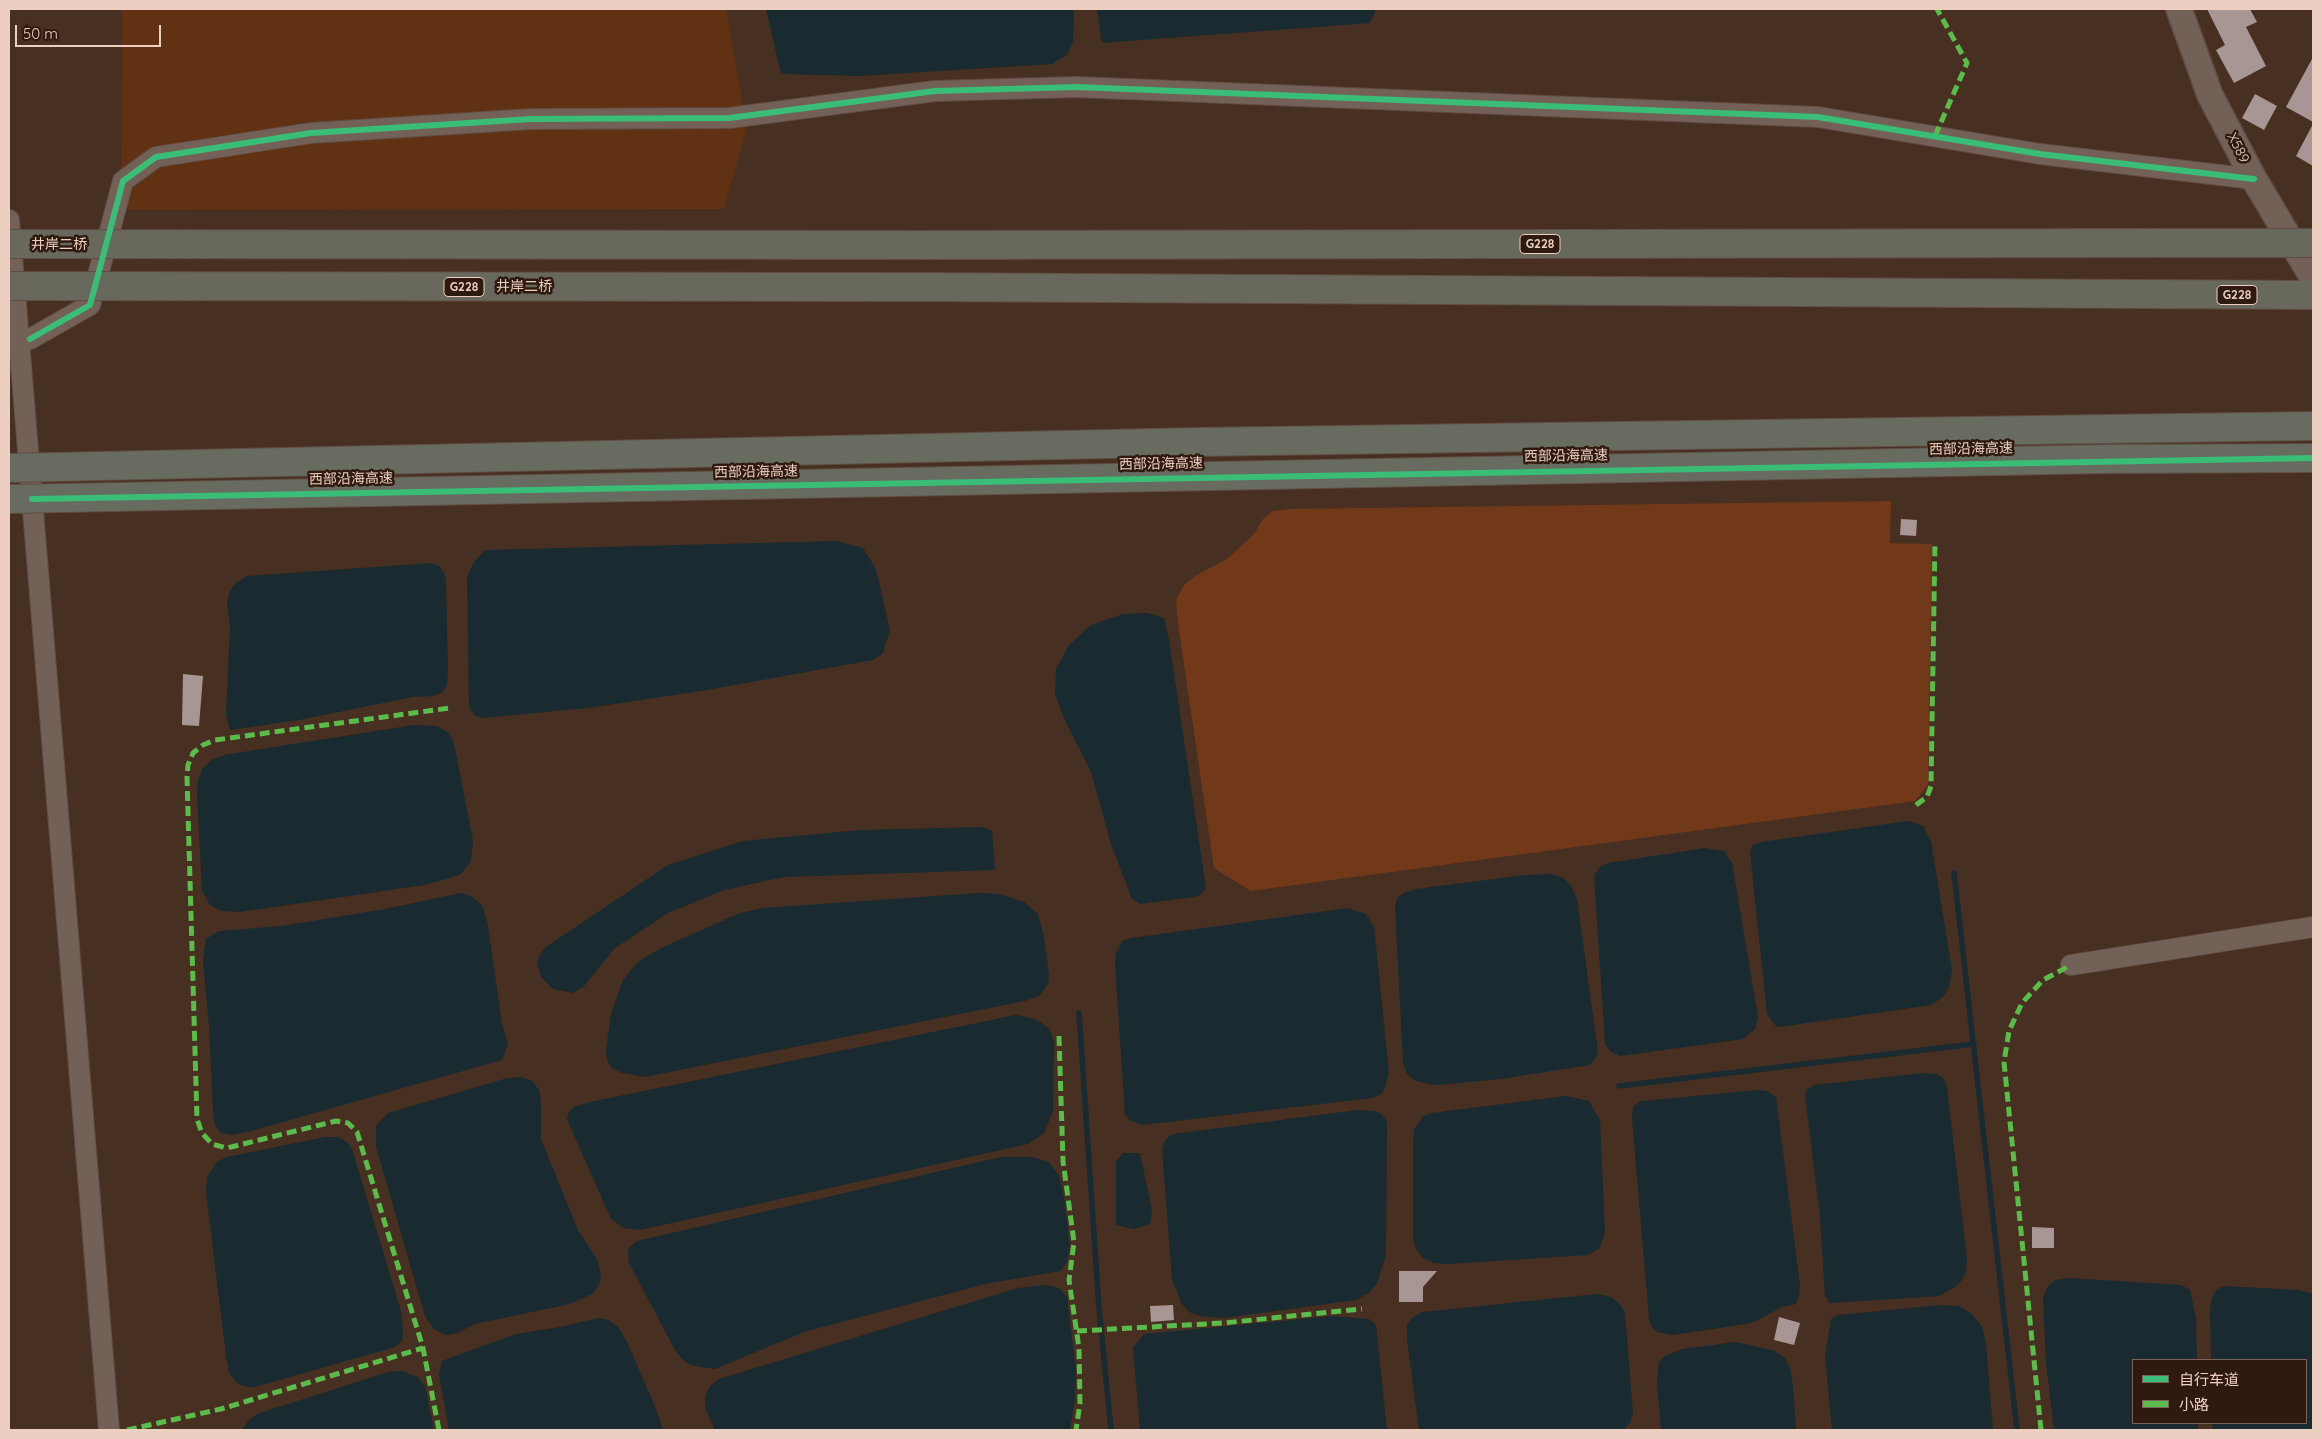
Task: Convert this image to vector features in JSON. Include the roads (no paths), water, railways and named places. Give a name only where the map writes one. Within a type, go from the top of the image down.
[{"type":"highway","name":"井岸二桥","points":[[9,244],[2313,243]]},
{"type":"highway","name":"井岸二桥","points":[[9,286],[919,287],[2313,295]]},
{"type":"highway","name":"西部沿海高速","points":[[9,468],[1198,442],[2313,426]]},
{"type":"highway","name":"西部沿海高速","points":[[20,498],[2095,459],[2313,458]]},
{"type":"street","name":"X589","points":[[2179,9],[2210,95],[2254,179],[2313,278]]},
{"type":"street","points":[[30,339],[90,305],[123,181],[142,166],[156,157],[312,133],[531,119],[729,118],[934,91],[1077,87],[1818,117],[2040,154],[2254,179]]},
{"type":"street","points":[[9,220],[20,498],[109,1430]]},
{"type":"street","points":[[2071,965],[2313,927]]},
{"type":"water","points":[[766,9],[1074,9],[1073,42],[1067,55],[1052,64],[859,76],[781,74]]},
{"type":"water","points":[[1097,9],[1376,9],[1370,23],[1102,43]]},
{"type":"water","points":[[837,541],[863,548],[876,569],[890,630],[883,653],[873,660],[707,690],[588,708],[483,718],[474,715],[469,707],[467,577],[474,562],[485,550]]},
{"type":"water","points":[[432,563],[439,566],[444,572],[446,581],[448,672],[447,685],[443,692],[433,696],[413,697],[299,720],[230,730],[226,715],[230,627],[227,602],[230,591],[236,583],[247,576]]},
{"type":"water","points":[[1147,613],[1164,618],[1169,640],[1206,888],[1199,896],[1141,904],[1132,899],[1111,844],[1091,772],[1066,723],[1055,694],[1056,669],[1069,645],[1091,625],[1123,614]]},
{"type":"water","points":[[414,725],[436,726],[448,732],[454,743],[473,841],[471,861],[460,875],[425,885],[239,912],[222,911],[210,905],[202,890],[197,795],[198,780],[203,768],[212,760],[224,755]]},
{"type":"water","points":[[1908,821],[1923,826],[1931,841],[1952,970],[1949,987],[1943,997],[1931,1005],[1779,1027],[1775,1025],[1767,1014],[1750,852],[1753,845],[1761,842]]},
{"type":"water","points":[[983,827],[992,831],[995,870],[784,877],[724,890],[668,913],[615,948],[584,986],[573,993],[553,989],[541,977],[537,962],[543,949],[668,865],[743,841],[860,830]]},
{"type":"water","points":[[1705,848],[1724,851],[1732,863],[1758,1017],[1755,1029],[1743,1039],[1620,1056],[1611,1052],[1605,1044],[1594,875],[1601,866],[1609,863]]},
{"type":"water","points":[[1551,874],[1564,878],[1571,886],[1577,899],[1598,1052],[1595,1059],[1589,1065],[1501,1079],[1438,1085],[1414,1080],[1407,1074],[1403,1063],[1395,907],[1397,898],[1404,893],[1416,889],[1526,875]]},
{"type":"water","points":[[461,893],[472,897],[482,905],[487,920],[502,1024],[508,1044],[502,1060],[251,1131],[232,1135],[221,1133],[215,1125],[213,1110],[209,1026],[203,960],[206,939],[219,931],[282,926],[385,909]]},
{"type":"water","points":[[979,893],[1000,894],[1024,902],[1038,914],[1044,936],[1049,975],[1048,984],[1039,996],[1025,1001],[645,1077],[622,1073],[612,1068],[607,1060],[606,1049],[611,1014],[623,980],[638,962],[661,948],[740,913],[763,908]]},
{"type":"water","points":[[1348,908],[1366,914],[1374,927],[1389,1072],[1385,1088],[1381,1094],[1372,1098],[1142,1125],[1131,1121],[1125,1115],[1115,965],[1116,953],[1122,941],[1132,938]]},
{"type":"water","points":[[1016,1015],[1035,1019],[1049,1028],[1054,1041],[1053,1111],[1044,1133],[1028,1144],[640,1230],[624,1228],[611,1219],[567,1119],[569,1112],[574,1107],[590,1102]]},
{"type":"water","points":[[1924,1073],[1937,1074],[1944,1079],[1947,1087],[1967,1259],[1966,1272],[1962,1280],[1955,1287],[1939,1296],[1830,1303],[1825,1296],[1820,1217],[1805,1095],[1807,1090],[1814,1085]]},
{"type":"water","points":[[521,1077],[532,1081],[539,1090],[541,1102],[541,1139],[578,1230],[598,1261],[601,1276],[599,1285],[592,1294],[570,1304],[475,1324],[457,1333],[446,1335],[434,1329],[425,1316],[376,1147],[376,1126],[388,1113],[504,1079]]},
{"type":"water","points":[[1759,1090],[1767,1091],[1776,1097],[1800,1285],[1799,1297],[1796,1304],[1782,1307],[1752,1323],[1673,1335],[1656,1332],[1651,1326],[1649,1318],[1632,1119],[1633,1107],[1641,1101]]},
{"type":"water","points":[[1566,1096],[1589,1101],[1600,1120],[1605,1232],[1600,1248],[1588,1255],[1449,1264],[1434,1263],[1423,1258],[1416,1249],[1413,1239],[1413,1143],[1414,1130],[1423,1116],[1432,1113]]},
{"type":"water","points":[[1358,1110],[1374,1111],[1382,1114],[1387,1122],[1386,1255],[1377,1283],[1370,1292],[1356,1300],[1224,1318],[1191,1313],[1181,1303],[1172,1279],[1162,1148],[1166,1139],[1173,1134]]},
{"type":"water","points":[[325,1137],[338,1137],[347,1142],[352,1149],[401,1311],[402,1341],[395,1347],[251,1388],[238,1384],[229,1373],[226,1356],[206,1192],[207,1177],[217,1162],[227,1157]]},
{"type":"water","points":[[1123,1153],[1140,1153],[1152,1211],[1150,1224],[1134,1229],[1116,1225],[1116,1161]]},
{"type":"water","points":[[1001,1157],[1032,1157],[1049,1162],[1059,1176],[1064,1197],[1070,1245],[1067,1262],[1060,1271],[985,1284],[804,1332],[715,1369],[690,1365],[682,1359],[675,1350],[629,1263],[628,1249],[637,1241]]},
{"type":"water","points":[[2069,1278],[2181,1285],[2190,1290],[2196,1318],[2197,1359],[2132,1359],[2132,1424],[2198,1424],[2198,1430],[2054,1430],[2046,1362],[2043,1298],[2048,1286],[2055,1280]]},
{"type":"water","points":[[1045,1285],[1059,1288],[1067,1297],[1076,1370],[1075,1399],[1070,1430],[715,1430],[705,1408],[705,1397],[710,1386],[719,1379],[1018,1288]]},
{"type":"water","points":[[2224,1286],[2299,1290],[2313,1294],[2313,1430],[2213,1430],[2212,1424],[2307,1424],[2307,1359],[2211,1359],[2210,1310],[2212,1298],[2216,1290]]},
{"type":"water","points":[[1597,1294],[1611,1297],[1620,1304],[1625,1313],[1633,1414],[1630,1423],[1624,1429],[1419,1430],[1407,1339],[1407,1325],[1412,1318],[1422,1312]]},
{"type":"water","points":[[1940,1305],[1959,1306],[1972,1314],[1982,1326],[1986,1343],[1993,1430],[1832,1430],[1825,1356],[1831,1319],[1838,1315]]},
{"type":"water","points":[[1333,1316],[1369,1319],[1376,1325],[1387,1430],[1140,1430],[1133,1348],[1144,1334]]},
{"type":"water","points":[[598,1318],[609,1320],[619,1328],[628,1344],[663,1430],[449,1430],[439,1374],[442,1361],[516,1334],[560,1327]]},
{"type":"water","points":[[1736,1342],[1775,1351],[1785,1358],[1790,1368],[1793,1386],[1796,1430],[1661,1430],[1657,1382],[1659,1363],[1663,1357],[1682,1349]]},
{"type":"water","points":[[403,1371],[418,1377],[425,1386],[434,1430],[242,1430],[249,1420],[257,1414],[388,1372]]},
{"type":"waterway","points":[[1954,873],[2017,1430]]},
{"type":"waterway","points":[[1079,1013],[1099,1308],[1111,1430]]},
{"type":"waterway","points":[[1619,1086],[1974,1044]]}]
